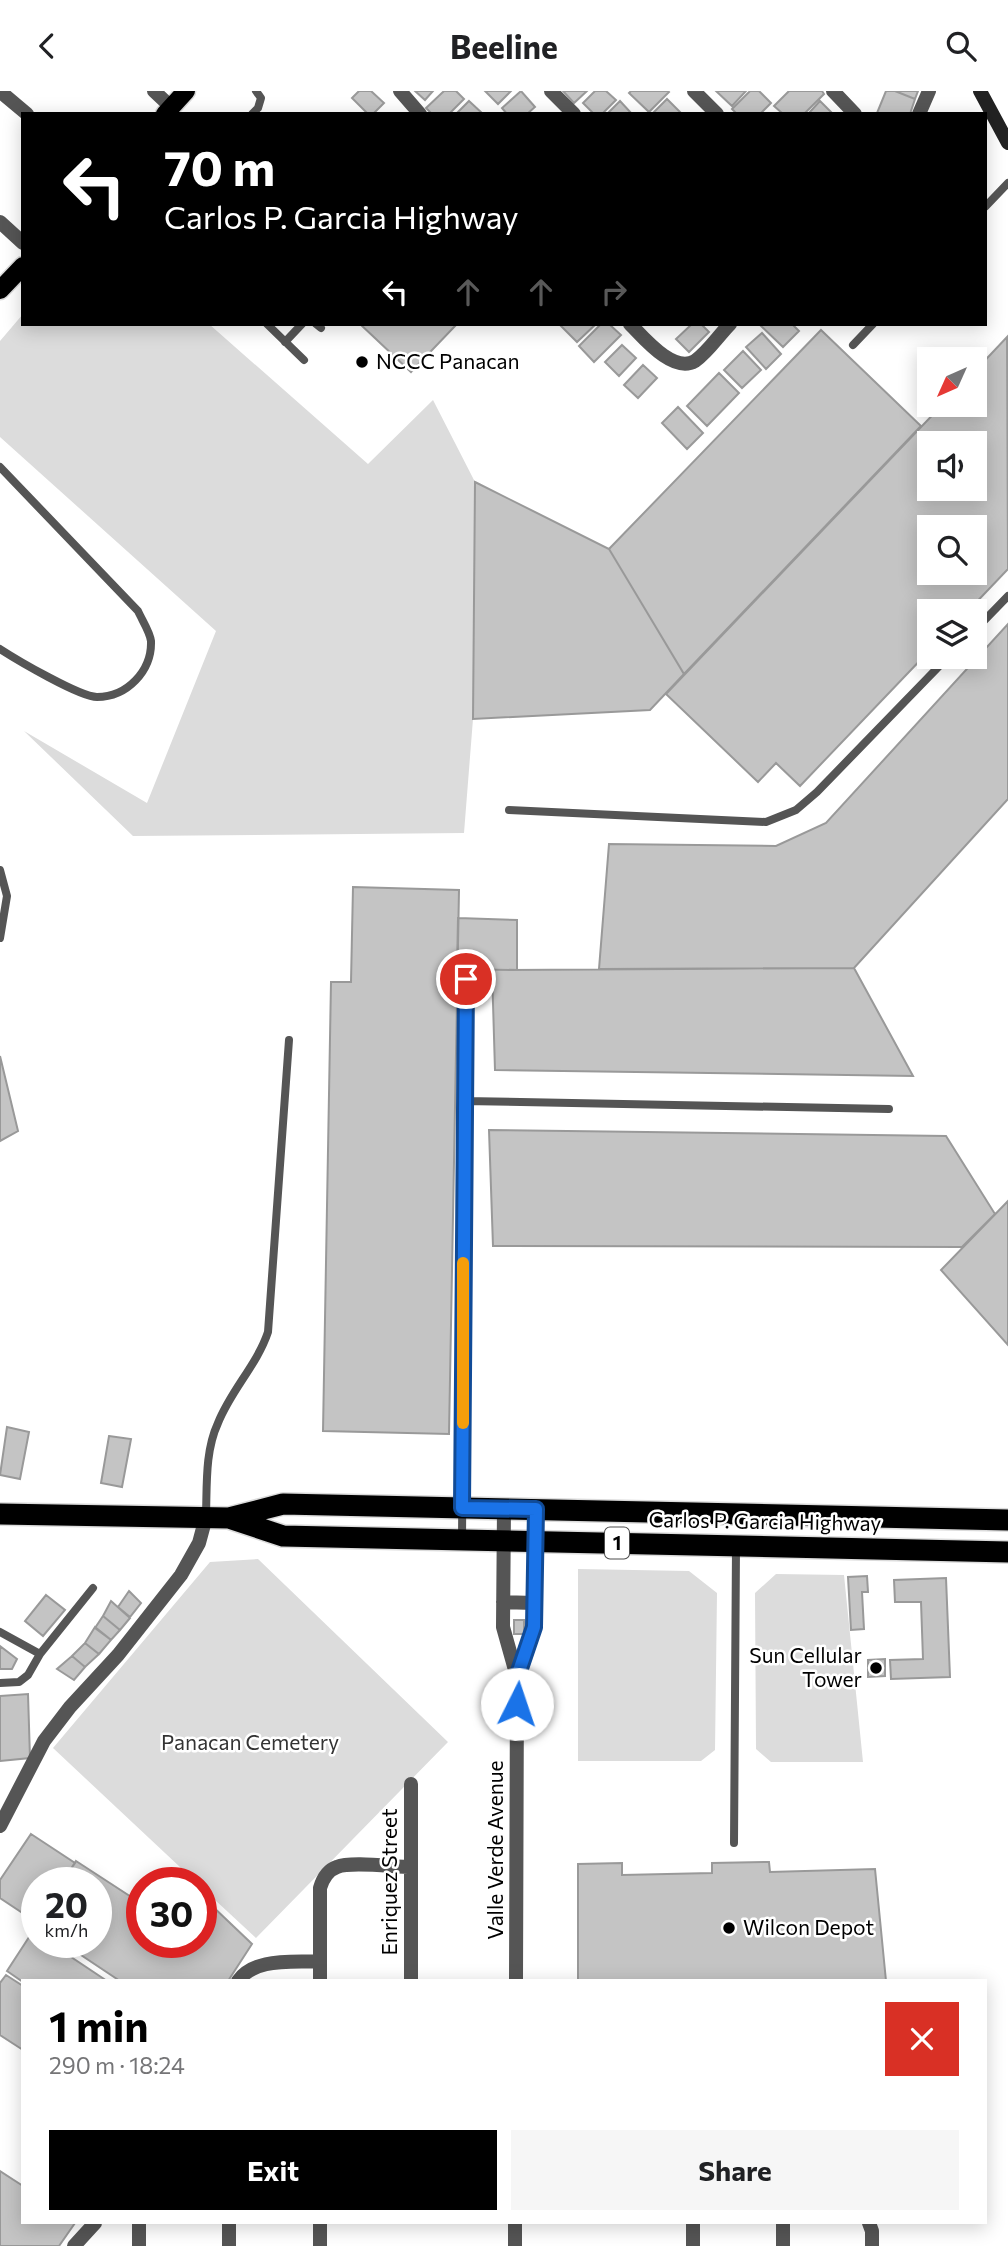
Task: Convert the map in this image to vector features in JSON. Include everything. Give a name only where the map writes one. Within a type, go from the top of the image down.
[{"type":"highway","name":"Carlos P. Garcia Highway","points":[[229,1518],[283,1504],[1008,1520]]},
{"type":"highway","name":"Carlos P. Garcia Highway","points":[[0,1514],[229,1518],[283,1536],[1008,1552]]},
{"type":"main road","points":[[168,111],[186,91]]},
{"type":"main road","points":[[0,290],[21,268]]},
{"type":"street","points":[[154,91],[168,111]]},
{"type":"street","points":[[551,91],[572,112]]},
{"type":"street","points":[[694,91],[714,112]]},
{"type":"street","points":[[833,91],[853,112]]},
{"type":"street","points":[[920,112],[929,91]]},
{"type":"street","points":[[980,91],[1008,143]]},
{"type":"street","points":[[2,93],[25,112]]},
{"type":"street","points":[[403,95],[418,112]]},
{"type":"street","points":[[0,222],[21,241]]},
{"type":"street","points":[[632,326],[655,349],[681,364],[692,362],[700,356],[728,326]]},
{"type":"street","name":"Valle Verde Avenue","points":[[504,1509],[503,1626],[517,1677],[516,1979]]},
{"type":"street","name":"Valle Verde Avenue","points":[[517,1677],[534,1627],[536,1509]]},
{"type":"street","points":[[0,1826],[44,1741],[118,1655],[181,1574],[199,1543],[206,1517]]},
{"type":"street","points":[[503,1602],[534,1603]]},
{"type":"street","name":"Enriquez Street","points":[[411,1784],[411,1979]]},
{"type":"street","points":[[320,1979],[320,1888],[329,1872],[344,1865],[411,1867]]},
{"type":"street","points":[[239,1979],[246,1971],[259,1965],[320,1961]]},
{"type":"street","points":[[74,2246],[93,2224]]},
{"type":"street","points":[[139,2224],[139,2246]]},
{"type":"street","points":[[229,2224],[229,2246]]},
{"type":"street","points":[[320,2224],[320,2246]]},
{"type":"street","points":[[515,2224],[515,2246]]},
{"type":"street","points":[[693,2224],[693,2246]]},
{"type":"street","points":[[783,2224],[783,2246]]},
{"type":"street","points":[[869,2224],[872,2246]]},
{"type":"lane","points":[[254,112],[261,98],[256,91]]},
{"type":"lane","points":[[987,205],[1008,183]]},
{"type":"lane","points":[[269,326],[304,361]]},
{"type":"lane","points":[[285,342],[300,326]]},
{"type":"lane","points":[[853,345],[871,326]]},
{"type":"lane","points":[[0,467],[138,611],[151,639],[149,663],[139,678],[121,691],[96,697],[74,689],[0,649]]},
{"type":"lane","points":[[987,618],[1008,596]]},
{"type":"lane","points":[[509,810],[766,822],[796,810],[817,792],[936,669]]},
{"type":"lane","points":[[0,870],[8,896],[0,937]]},
{"type":"lane","points":[[462,1540],[466,979]]},
{"type":"lane","points":[[206,1517],[211,1440],[224,1410],[262,1349],[268,1332],[289,1040]]},
{"type":"lane","points":[[464,1101],[889,1109]]},
{"type":"lane","points":[[734,1843],[736,1546]]},
{"type":"lane","points":[[0,1683],[19,1682],[28,1675],[40,1654],[93,1588]]},
{"type":"lane","points":[[0,1632],[40,1654]]},
{"type":"green space","points":[[21,316],[21,326],[211,326],[368,464],[433,400],[475,482],[473,719],[464,833],[133,836],[24,731],[147,803],[216,631],[0,437],[0,341]]},
{"type":"green space","name":"Panacan Cemetery","points":[[258,1559],[448,1742],[256,1938],[217,1902],[217,1867],[180,1867],[53,1748],[210,1562]]},
{"type":"green space","points":[[578,1569],[689,1571],[717,1593],[715,1750],[701,1761],[578,1761]]},
{"type":"green space","points":[[776,1574],[844,1575],[863,1762],[771,1762],[756,1749],[755,1593]]},
{"type":"building","points":[[359,91],[371,91],[384,103],[375,112],[366,112],[352,98]]},
{"type":"building","points":[[415,91],[433,91],[425,100]]},
{"type":"building","points":[[444,91],[456,91],[464,99],[451,112],[430,112],[426,108]]},
{"type":"building","points":[[485,91],[511,91],[498,104]]},
{"type":"building","points":[[521,91],[535,107],[529,112],[505,112],[502,108]]},
{"type":"building","points":[[563,91],[587,91],[574,103]]},
{"type":"building","points":[[595,91],[606,91],[616,100],[604,112],[592,112],[583,103]]},
{"type":"building","points":[[716,91],[746,91],[732,106]]},
{"type":"building","points":[[750,91],[759,91],[771,103],[762,112],[735,112],[732,109]]},
{"type":"building","points":[[789,91],[822,91],[824,94],[806,112],[781,112],[774,106]]},
{"type":"building","points":[[886,91],[895,91],[915,99],[911,112],[877,112]]},
{"type":"building","points":[[895,91],[918,91],[915,99]]},
{"type":"building","points":[[669,92],[649,112],[629,93]]},
{"type":"building","points":[[667,99],[680,112],[654,112]]},
{"type":"building","points":[[469,101],[481,112],[458,112]]},
{"type":"building","points":[[620,101],[630,112],[609,112]]},
{"type":"building","points":[[820,101],[831,112],[810,112]]},
{"type":"building","points":[[362,326],[455,326],[411,372]]},
{"type":"building","points":[[561,326],[594,326],[577,342]]},
{"type":"building","points":[[599,326],[611,326],[621,335],[594,362],[579,346]]},
{"type":"building","points":[[690,326],[703,326],[709,332],[689,352],[676,339]]},
{"type":"building","points":[[761,326],[794,326],[799,331],[783,347]]},
{"type":"building","points":[[821,330],[921,426],[684,674],[609,549]]},
{"type":"building","points":[[762,333],[781,354],[766,369],[746,347]]},
{"type":"building","points":[[1007,337],[1008,569],[979,599],[917,599],[917,664],[800,786],[776,763],[758,782],[666,694],[917,431],[917,501],[987,501],[987,431],[917,431],[931,417],[987,417],[987,358]]},
{"type":"building","points":[[622,345],[636,358],[619,376],[605,362]]},
{"type":"building","points":[[743,351],[761,370],[742,388],[724,370]]},
{"type":"building","points":[[643,365],[657,378],[638,398],[624,385]]},
{"type":"building","points":[[719,373],[739,393],[707,426],[687,406]]},
{"type":"building","points":[[678,407],[703,433],[687,449],[662,423]]},
{"type":"building","points":[[475,482],[609,549],[684,674],[650,710],[473,719]]},
{"type":"building","points":[[1008,624],[1008,799],[854,968],[599,969],[609,844],[776,846],[826,823],[967,669],[987,669],[987,647]]},
{"type":"building","points":[[353,887],[459,890],[449,1434],[323,1431],[331,982],[351,982]]},
{"type":"building","points":[[458,918],[517,920],[517,970],[457,969]]},
{"type":"building","points":[[854,968],[913,1076],[495,1070],[492,970]]},
{"type":"building","points":[[0,1056],[18,1131],[0,1141]]},
{"type":"building","points":[[489,1130],[946,1136],[995,1214],[962,1247],[493,1246]]},
{"type":"building","points":[[1008,1201],[1008,1345],[941,1270]]},
{"type":"building","points":[[7,1427],[29,1432],[20,1479],[0,1475]]},
{"type":"building","points":[[109,1436],[131,1439],[122,1487],[101,1483]]},
{"type":"building","points":[[867,1576],[868,1592],[862,1592],[864,1629],[851,1630],[848,1577]]},
{"type":"building","points":[[946,1578],[950,1677],[891,1679],[890,1660],[923,1659],[921,1602],[895,1602],[894,1580]]},
{"type":"building","points":[[129,1591],[141,1603],[130,1617],[118,1607]]},
{"type":"building","points":[[46,1595],[65,1610],[43,1636],[25,1621]]},
{"type":"building","points":[[111,1601],[130,1618],[120,1630],[103,1616]]},
{"type":"building","points":[[103,1616],[120,1630],[111,1640],[95,1628]]},
{"type":"building","points":[[514,1620],[524,1620],[524,1634],[514,1634]]},
{"type":"building","points":[[95,1627],[111,1640],[99,1654],[85,1643]]},
{"type":"building","points":[[85,1643],[99,1654],[85,1667],[72,1656]]},
{"type":"building","points":[[0,1646],[17,1659],[12,1669],[0,1669]]},
{"type":"building","points":[[72,1656],[85,1667],[74,1680],[57,1669]]},
{"type":"building","name":"Sun Cellular Tower","points":[[885,1659],[885,1676],[868,1677],[868,1660]]},
{"type":"building","points":[[28,1694],[30,1758],[0,1761],[0,1696]]},
{"type":"building","points":[[31,1834],[75,1863],[72,1867],[21,1867],[21,1912],[0,1898],[0,1880]]},
{"type":"building","points":[[76,1861],[85,1867],[72,1867]]},
{"type":"building","name":"Wilcon Depot","points":[[769,1862],[770,1872],[875,1869],[886,1979],[578,1979],[578,1864],[622,1863],[622,1875],[712,1873],[712,1863]]},
{"type":"building","points":[[112,1884],[126,1894],[126,1958],[217,1958],[217,1911],[252,1944],[229,1979],[117,1979],[86,1958],[112,1958]]},
{"type":"building","points":[[21,1949],[21,1958],[72,1958],[104,1979],[21,1979],[7,1971]]},
{"type":"building","points":[[6,1975],[21,1985],[21,2049],[0,2035],[0,1983]]},
{"type":"building","points":[[0,2171],[21,2185],[21,2224],[74,2224],[59,2246],[0,2246]]},
{"type":"slow traffic","points":[[463,1263],[463,1423]]},
{"type":"place","name":"NCCC Panacan","points":[[362,362]]},
{"type":"place","name":"Sun Cellular Tower","points":[[876,1668]]},
{"type":"place","name":"Wilcon Depot","points":[[729,1928]]},
{"type":"route","points":[[466,979],[462,1508],[536,1509],[534,1627],[517,1677],[517,1704]]}]
